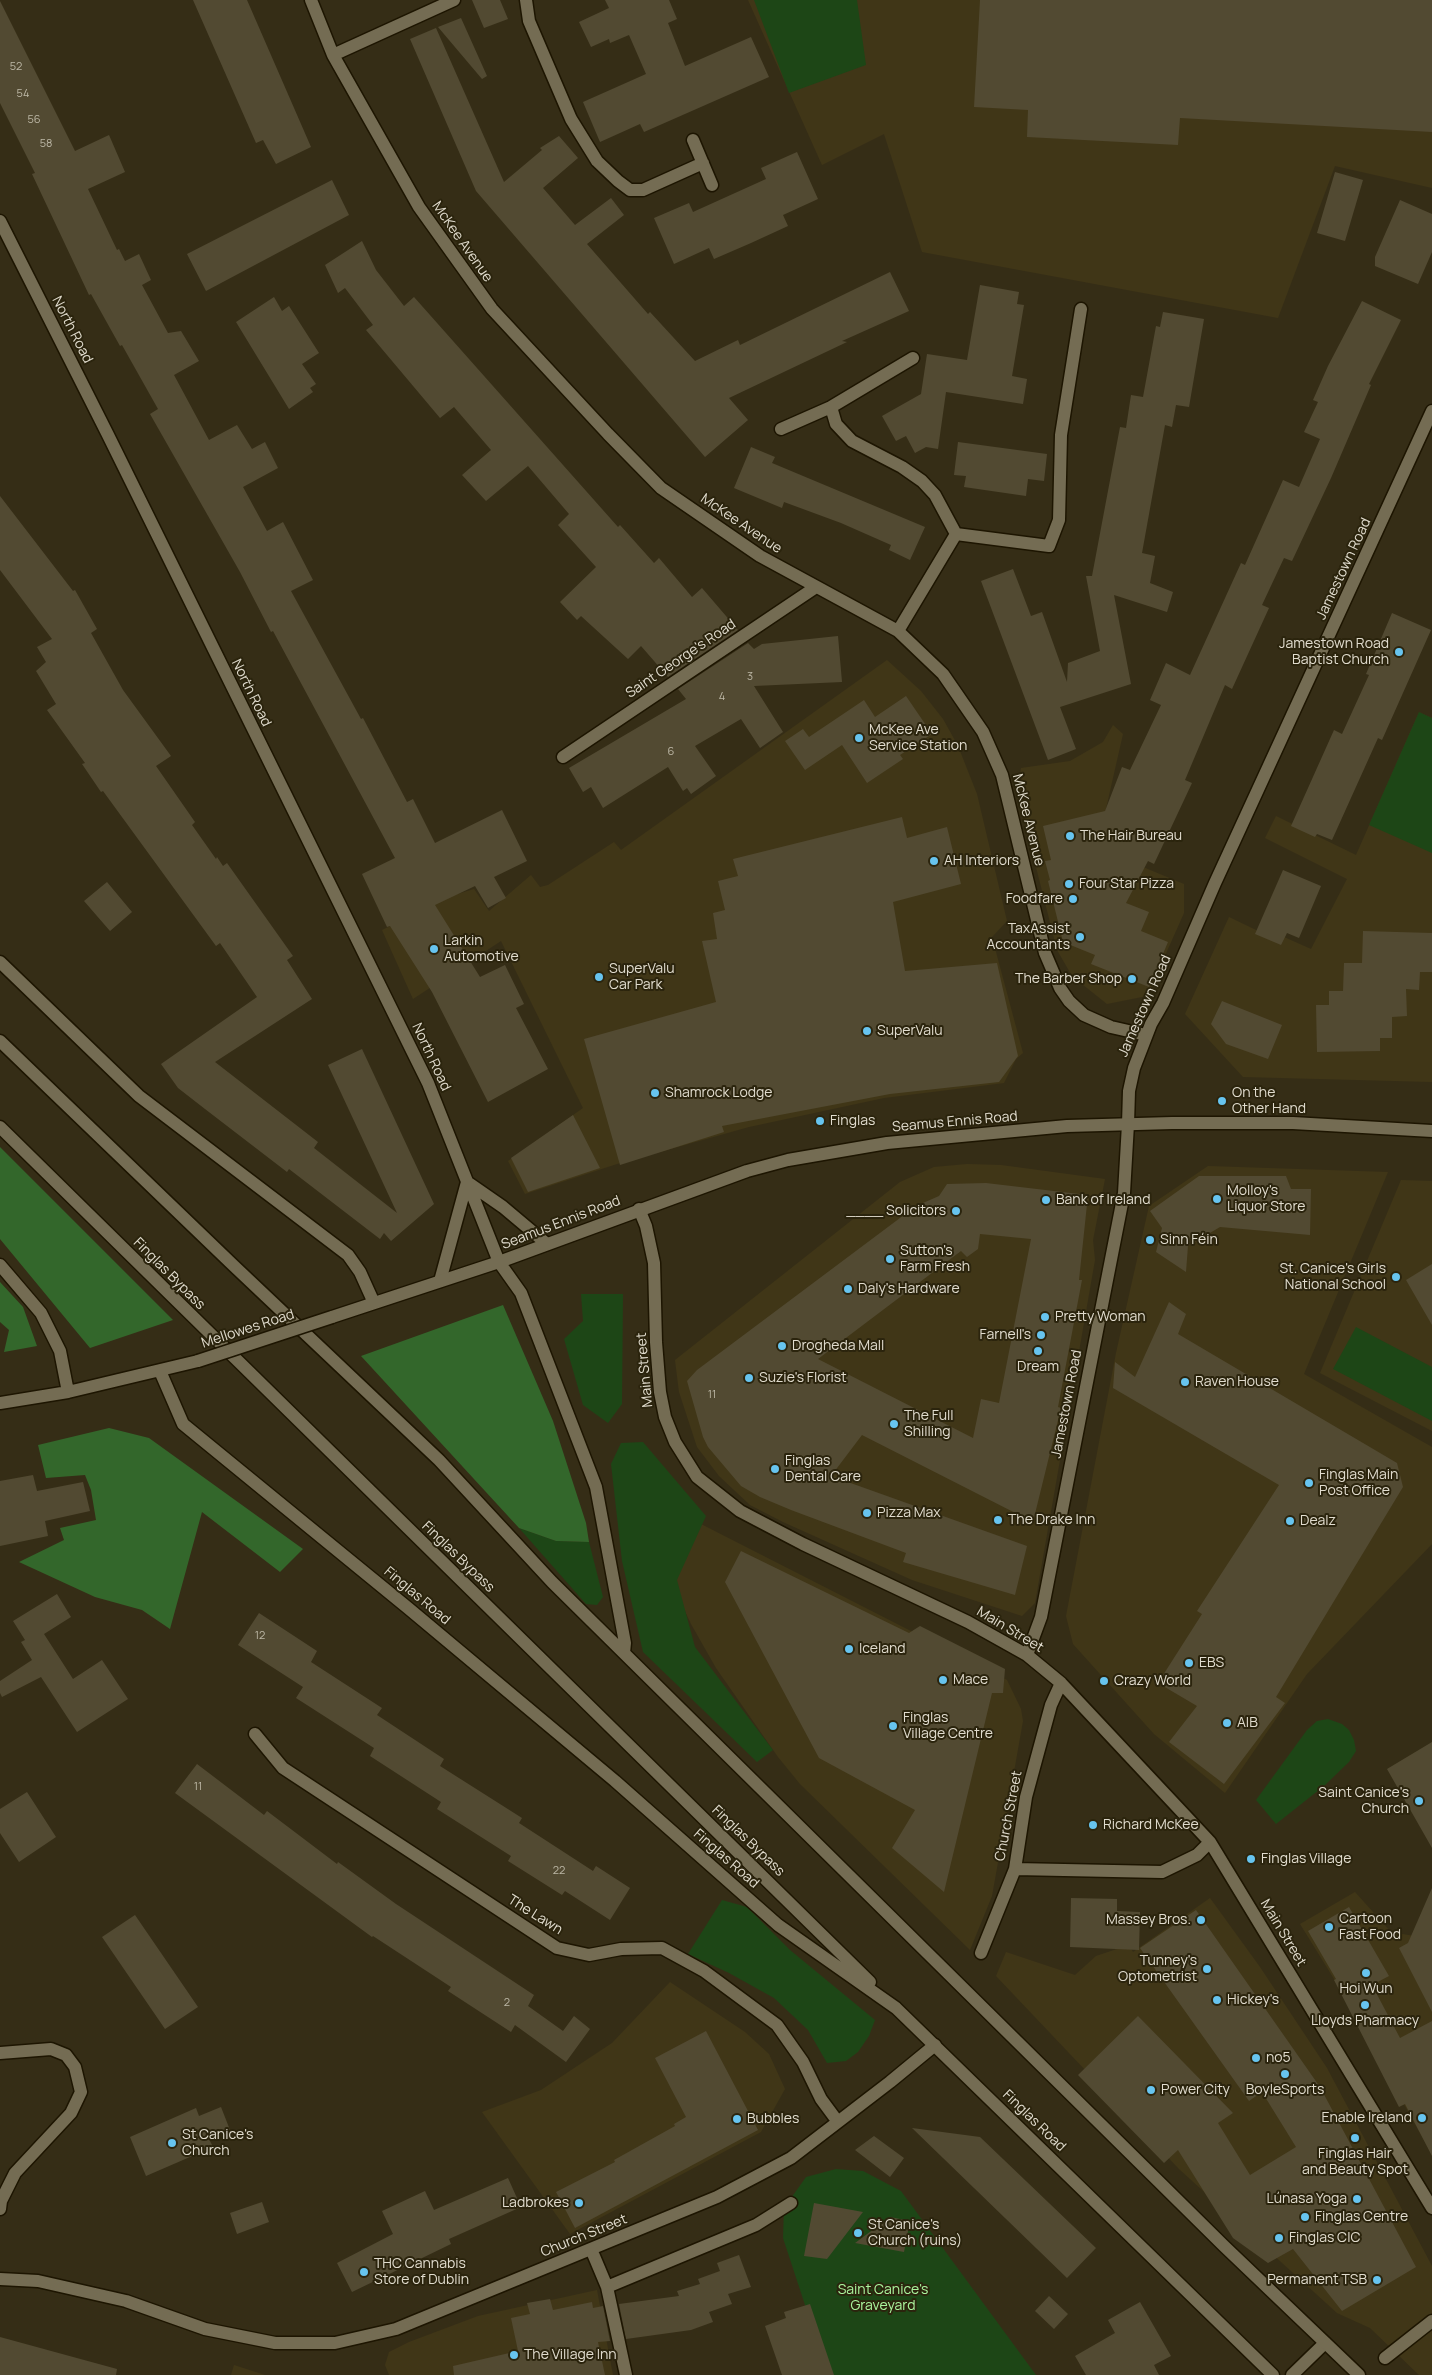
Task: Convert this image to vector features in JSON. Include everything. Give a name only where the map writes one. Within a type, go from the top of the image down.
[{"type":"street","name":"McKee Avenue","points":[[311,0],[333,55],[419,207],[492,309],[608,434],[661,488],[760,556],[898,632],[943,674],[983,732],[1002,775],[1045,953],[1060,988],[1084,1015],[1111,1027],[1146,1035]]},
{"type":"street","points":[[333,55],[454,0]]},
{"type":"street","points":[[526,0],[529,21],[571,119],[597,161],[611,175],[630,190],[643,190],[703,163]]},
{"type":"street","points":[[692,140],[712,185]]},
{"type":"street","name":"North Road","points":[[0,221],[428,1084],[499,1262]]},
{"type":"street","points":[[956,534],[1049,546],[1059,520],[1061,435],[1081,309]]},
{"type":"street","points":[[781,429],[831,407],[913,358]]},
{"type":"street","points":[[831,407],[836,424],[852,441],[902,467],[922,481],[935,495],[956,534]]},
{"type":"street","name":"Jamestown Road","points":[[1027,1655],[1041,1617],[1124,1193],[1129,1091],[1134,1068],[1146,1035],[1163,1004],[1215,883],[1432,411]]},
{"type":"street","points":[[898,632],[956,534]]},
{"type":"street","name":"Saint George's Road","points":[[563,757],[816,587]]},
{"type":"street","points":[[0,962],[139,1096],[348,1255],[360,1272],[374,1303]]},
{"type":"street","points":[[0,1041],[439,1460],[552,1582],[1224,2246],[1360,2375]]},
{"type":"street","name":"Seamus Ennis Road","points":[[499,1262],[639,1209],[747,1171],[788,1160],[887,1143],[1067,1126],[1128,1124],[1293,1123],[1432,1132]]},
{"type":"street","name":"Finglas Bypass","points":[[0,1127],[896,2008]]},
{"type":"street","points":[[440,1281],[467,1182],[503,1207],[547,1244]]},
{"type":"street","name":"Main Street","points":[[639,1209],[646,1226],[654,1263],[656,1342],[660,1392],[665,1416],[675,1442],[697,1477],[740,1511],[803,1544],[968,1622],[1027,1655],[1060,1683],[1210,1842],[1432,2208]]},
{"type":"street","points":[[499,1262],[521,1292],[596,1487],[625,1643],[624,1653]]},
{"type":"street","name":"Mellowes Road","points":[[0,1403],[68,1392],[160,1371],[499,1262]]},
{"type":"street","points":[[0,1265],[41,1312],[60,1351],[68,1392]]},
{"type":"street","name":"Finglas Road","points":[[160,1371],[183,1424],[615,1781],[778,1925],[896,2008],[1273,2375]]},
{"type":"street","name":"Church Street","points":[[981,1953],[1014,1869],[1026,1797],[1051,1705],[1060,1683]]},
{"type":"street","name":"The Lawn","points":[[255,1734],[283,1768],[557,1948],[588,1955],[621,1949],[662,1948],[704,1971],[778,2026],[803,2062],[821,2099],[838,2122]]},
{"type":"street","points":[[1014,1869],[1162,1872],[1197,1855],[1210,1842]]},
{"type":"street","name":"Church Street","points":[[0,2278],[38,2281],[126,2301],[205,2329],[275,2343],[334,2343],[396,2329],[717,2197],[790,2158],[935,2045]]},
{"type":"street","points":[[0,2053],[51,2049],[66,2055],[75,2066],[81,2092],[71,2113],[15,2173],[1,2201],[0,2209]]},
{"type":"street","points":[[607,2287],[756,2225],[792,2203]]},
{"type":"street","points":[[591,2249],[607,2287],[626,2375]]},
{"type":"street","points":[[1385,2358],[1432,2320]]},
{"type":"street","points":[[1292,2375],[1325,2343]]},
{"type":"shaded area","points":[[748,0],[1432,0],[1432,188],[1335,166],[1278,318],[922,252],[884,134],[822,165]]},
{"type":"shaded area","points":[[887,660],[921,691],[943,719],[958,746],[977,794],[1007,921],[992,937],[1023,1053],[1016,1059],[1004,1083],[884,1098],[749,1127],[617,1164],[525,1194],[508,1161],[583,1108],[501,941],[413,999],[382,930],[454,895],[474,889],[489,911],[531,875],[540,887],[548,885],[614,842],[621,850]]},
{"type":"shaded area","points":[[1419,712],[1432,718],[1432,1082],[1243,1077],[1185,1014],[1229,917],[1281,942],[1284,937],[1311,949],[1347,879],[1265,838],[1276,816],[1356,855]]},
{"type":"shaded area","points":[[1113,725],[1123,734],[1097,848],[1184,884],[1184,913],[1147,996],[1107,1004],[1072,976],[1057,950],[1017,792],[1021,768],[1070,761],[1103,742]]},
{"type":"shaded area","points":[[967,1164],[1001,1165],[1105,1179],[1093,1240],[1095,1260],[1035,1603],[1022,1616],[912,1580],[783,1522],[750,1505],[719,1476],[697,1447],[679,1392],[675,1360],[900,1182],[934,1167]]},
{"type":"shaded area","points":[[1208,1166],[1388,1172],[1304,1374],[1432,1447],[1432,1544],[1307,1674],[1225,1793],[1154,1734],[1073,1644],[1066,1616],[1116,1353],[1149,1206]]},
{"type":"shaded area","name":"St. Canice's Girls National School","points":[[1401,1180],[1432,1181],[1432,1431],[1320,1373]]},
{"type":"shaded area","points":[[699,1523],[1007,1680],[1021,1709],[1023,1721],[992,1896],[970,1950],[800,1784],[778,1757],[716,1668],[691,1624],[671,1581]]},
{"type":"shaded area","points":[[1355,1892],[1391,1932],[1432,1939],[1432,2155],[1344,1995],[1300,1924]]},
{"type":"shaded area","points":[[1210,1898],[1260,1967],[1327,2068],[1432,2266],[1432,2375],[1419,2375],[1370,2328],[1337,2313],[1179,2169],[996,1976],[1006,1952],[1075,1975],[1096,1956],[1129,1945],[1133,1952]]},
{"type":"shaded area","points":[[670,1982],[745,2032],[769,2054],[785,2089],[761,2132],[570,2234],[482,2112],[541,2090],[612,2043]]},
{"type":"shaded area","points":[[597,2290],[613,2375],[389,2375],[385,2365],[389,2352],[409,2342],[478,2316]]},
{"type":"shaded area","points":[[234,2365],[265,2375],[231,2375]]},
{"type":"green space","points":[[754,0],[857,0],[866,65],[789,93]]},
{"type":"green space","points":[[1419,712],[1432,718],[1432,853],[1369,825]]},
{"type":"green space","points":[[0,1147],[173,1320],[90,1348],[0,1239]]},
{"type":"green space","points":[[0,1282],[23,1307],[37,1346],[4,1352],[9,1330],[0,1322]]},
{"type":"green space","points":[[581,1294],[623,1294],[622,1404],[608,1423],[583,1405],[564,1339],[583,1321]]},
{"type":"green space","points":[[503,1305],[553,1421],[586,1523],[589,1542],[556,1541],[519,1528],[361,1356]]},
{"type":"green space","points":[[1356,1327],[1432,1367],[1432,1421],[1333,1369]]},
{"type":"green space","points":[[109,1428],[149,1438],[303,1549],[280,1572],[202,1512],[170,1629],[142,1610],[95,1597],[19,1562],[64,1540],[60,1528],[96,1520],[91,1490],[85,1475],[46,1478],[38,1445]]},
{"type":"green space","points":[[643,1442],[706,1516],[677,1580],[695,1647],[773,1750],[757,1762],[643,1652],[622,1561],[611,1464],[621,1443]]},
{"type":"green space","points":[[519,1528],[556,1541],[589,1542],[603,1597],[597,1605],[586,1604]]},
{"type":"green space","points":[[1328,1719],[1342,1724],[1349,1730],[1354,1740],[1356,1751],[1349,1762],[1324,1786],[1276,1824],[1256,1800],[1307,1730],[1317,1721]]},
{"type":"green space","points":[[722,1900],[747,1907],[790,1950],[875,2020],[869,2036],[858,2052],[846,2061],[827,2063],[808,2030],[774,1998],[729,1973],[688,1954]]},
{"type":"green space","name":"Saint Canice's Graveyard","points":[[836,2169],[863,2171],[901,2191],[1036,2375],[828,2375],[783,2238],[784,2208],[806,2177]]},
{"type":"building","points":[[193,0],[247,0],[311,147],[276,164],[263,140],[256,143]]},
{"type":"building","points":[[472,0],[500,0],[508,19],[484,28]]},
{"type":"building","points":[[605,0],[669,0],[677,19],[668,23],[685,66],[751,37],[769,77],[644,132],[640,124],[600,142],[583,102],[646,74],[629,35],[610,43],[609,39],[591,47],[579,22],[609,8]]},
{"type":"building","points":[[980,0],[1432,0],[1432,132],[1180,118],[1178,145],[1027,137],[1028,110],[974,107]]},
{"type":"building","points":[[0,1],[75,151],[109,135],[125,172],[88,189],[117,250],[119,249],[125,261],[139,254],[151,280],[142,285],[168,333],[181,331],[199,361],[174,375],[209,440],[237,425],[252,449],[265,442],[278,468],[243,487],[267,531],[283,522],[313,580],[291,591],[361,719],[363,718],[407,802],[413,799],[435,843],[502,810],[527,861],[494,877],[506,898],[488,908],[475,886],[435,905],[480,977],[505,965],[524,1004],[516,1008],[548,1069],[488,1102],[432,992],[390,926],[387,927],[362,874],[395,858],[273,631],[271,632],[240,572],[150,414],[158,409],[122,345],[120,346],[91,294],[89,295],[32,174],[35,173],[0,103]]},
{"type":"building","points":[[461,18],[487,76],[482,79],[438,27]]},
{"type":"building","points":[[436,28],[504,182],[542,150],[540,148],[559,136],[578,158],[543,188],[575,225],[611,198],[624,215],[587,244],[648,314],[650,312],[695,361],[738,340],[740,345],[890,272],[909,311],[842,341],[847,342],[729,398],[748,420],[705,457],[476,191],[410,39]]},
{"type":"building","points":[[797,152],[818,199],[783,215],[788,226],[751,243],[714,259],[709,248],[674,264],[654,218],[689,203],[693,212],[766,179],[761,168]]},
{"type":"building","points":[[1335,172],[1363,180],[1345,241],[1317,233]]},
{"type":"building","points":[[332,180],[349,215],[206,291],[187,254]]},
{"type":"building","points":[[1400,200],[1432,214],[1432,252],[1418,284],[1375,266],[1375,257]]},
{"type":"building","points":[[362,241],[376,270],[404,306],[414,297],[618,527],[620,525],[654,563],[659,558],[692,597],[702,588],[738,630],[668,677],[641,646],[628,659],[581,616],[577,620],[560,602],[596,567],[558,525],[569,514],[528,466],[486,501],[462,475],[491,450],[454,407],[440,418],[366,330],[373,325],[345,288],[338,293],[325,265]]},
{"type":"building","points":[[980,285],[1019,292],[1017,304],[1024,305],[1012,376],[1027,379],[1023,404],[946,392],[938,449],[926,447],[915,453],[906,436],[896,441],[882,416],[921,394],[927,354],[967,360]]},
{"type":"building","points":[[274,297],[282,311],[289,306],[319,353],[302,364],[316,384],[310,388],[313,392],[289,409],[236,322]]},
{"type":"building","points":[[1362,301],[1401,320],[1369,384],[1371,385],[1331,478],[1292,561],[1284,558],[1262,605],[1269,608],[1232,689],[1225,685],[1185,780],[1192,783],[1154,864],[1148,861],[1126,903],[1149,912],[1141,931],[1168,942],[1149,987],[1091,964],[1095,955],[1063,942],[1048,881],[1050,880],[1045,861],[1051,860],[1043,826],[1105,811],[1122,767],[1130,770],[1161,705],[1150,700],[1166,663],[1190,675],[1241,563],[1245,565],[1283,480],[1299,487],[1320,439],[1304,432],[1318,402],[1313,400],[1328,366]]},
{"type":"building","points":[[1163,312],[1204,319],[1189,407],[1176,405],[1172,427],[1165,425],[1142,553],[1155,556],[1150,583],[1173,592],[1167,612],[1114,595],[1131,684],[1060,707],[1076,749],[1048,760],[981,581],[1013,569],[1031,616],[1042,612],[1067,682],[1068,663],[1100,651],[1086,576],[1092,576],[1120,427],[1126,428],[1131,395],[1143,397],[1156,326],[1160,327]]},
{"type":"building","points":[[958,442],[1047,454],[1044,481],[1028,479],[1026,496],[964,487],[966,476],[954,475]]},
{"type":"building","points":[[751,447],[775,457],[772,463],[925,527],[910,560],[889,550],[891,545],[841,523],[784,502],[782,508],[734,488]]},
{"type":"building","points":[[0,496],[73,591],[75,590],[97,629],[91,633],[123,690],[171,756],[156,766],[195,822],[192,825],[216,859],[217,857],[223,866],[227,863],[293,956],[287,960],[312,999],[215,1062],[318,1142],[314,1148],[397,1213],[328,1065],[362,1049],[434,1204],[391,1241],[384,1233],[380,1239],[289,1169],[287,1172],[205,1109],[178,1088],[161,1064],[257,997],[220,943],[216,946],[103,791],[101,792],[82,764],[85,763],[47,710],[56,704],[36,671],[46,662],[37,647],[52,639],[0,570]]},
{"type":"building","points":[[1392,613],[1431,630],[1382,740],[1378,738],[1332,840],[1317,834],[1315,837],[1291,826],[1334,730],[1342,734],[1369,675],[1366,674]]},
{"type":"building","points":[[838,636],[842,682],[754,686],[783,732],[760,748],[741,719],[695,746],[716,776],[691,794],[687,788],[683,791],[668,767],[603,808],[591,787],[583,792],[569,768],[686,699],[678,689],[748,643],[754,649],[762,644]]},
{"type":"building","points":[[906,696],[932,734],[900,755],[903,759],[867,783],[842,745],[805,770],[785,741],[803,729],[809,737],[864,700],[875,717]]},
{"type":"building","name":"SuperValu","points":[[902,817],[907,838],[947,827],[961,884],[893,902],[905,971],[997,963],[1018,1056],[999,1082],[890,1094],[722,1126],[724,1132],[620,1165],[584,1039],[716,1002],[702,941],[717,939],[713,913],[725,910],[718,881],[738,876],[733,859]]},
{"type":"building","points":[[1283,870],[1321,886],[1299,938],[1287,933],[1281,945],[1255,934]]},
{"type":"building","points":[[107,882],[132,912],[110,931],[84,901]]},
{"type":"building","points":[[1363,931],[1432,933],[1432,972],[1420,972],[1419,990],[1406,989],[1407,1016],[1392,1017],[1392,1038],[1380,1038],[1380,1051],[1317,1052],[1316,1005],[1329,1005],[1329,991],[1343,991],[1344,963],[1362,963]]},
{"type":"building","points":[[1222,1001],[1282,1025],[1268,1059],[1226,1044],[1211,1024]]},
{"type":"building","points":[[573,1115],[600,1168],[528,1192],[511,1158]]},
{"type":"building","points":[[1199,1176],[1286,1176],[1291,1189],[1311,1189],[1310,1235],[1220,1227],[1188,1246],[1186,1272],[1156,1252],[1162,1228],[1150,1211]]},
{"type":"building","points":[[986,1183],[1088,1195],[1079,1280],[1082,1280],[1058,1407],[1061,1408],[1033,1522],[862,1435],[831,1476],[1027,1546],[1015,1595],[903,1562],[906,1553],[791,1510],[760,1497],[741,1486],[708,1447],[703,1437],[687,1381],[697,1370],[916,1206],[939,1196],[947,1184]],"holes":[[[980,1234],[1031,1239],[999,1403],[981,1399],[973,1438],[818,1359],[961,1251],[967,1257],[978,1249]]]},
{"type":"building","points":[[1432,1264],[1432,1325],[1406,1280]]},
{"type":"building","points":[[1169,1302],[1186,1314],[1178,1334],[1397,1463],[1403,1487],[1276,1697],[1285,1703],[1224,1784],[1169,1742],[1197,1706],[1158,1683],[1202,1614],[1197,1611],[1279,1485],[1113,1388],[1115,1362],[1135,1377]]},
{"type":"building","points":[[33,1475],[37,1491],[83,1482],[90,1511],[45,1521],[48,1536],[0,1546],[0,1481]]},
{"type":"building","name":"Finglas Village Centre","points":[[741,1551],[909,1633],[920,1626],[1005,1669],[1003,1693],[992,1693],[944,1892],[892,1848],[915,1810],[819,1758],[725,1582]]},
{"type":"building","points":[[57,1594],[71,1617],[44,1634],[73,1679],[102,1660],[128,1699],[77,1732],[41,1677],[2,1697],[0,1693],[0,1681],[32,1660],[21,1642],[25,1640],[13,1621]]},
{"type":"building","points":[[259,1613],[317,1651],[311,1662],[382,1708],[377,1715],[444,1759],[440,1766],[522,1818],[519,1823],[593,1871],[596,1866],[630,1888],[610,1920],[565,1891],[562,1895],[508,1861],[511,1856],[437,1809],[441,1802],[370,1756],[374,1748],[296,1698],[303,1687],[238,1645]]},
{"type":"building","name":"Saint Canice's Church","points":[[1432,1742],[1432,1848],[1387,1769]]},
{"type":"building","points":[[197,1764],[264,1815],[267,1811],[337,1864],[338,1862],[396,1904],[534,1995],[528,2006],[563,2031],[574,2016],[590,2029],[566,2062],[515,2025],[511,2032],[448,1991],[451,1987],[372,1937],[175,1793]]},
{"type":"building","points":[[27,1792],[56,1837],[19,1862],[0,1833],[0,1809]]},
{"type":"building","points":[[1432,1888],[1432,2012],[1399,1948],[1408,1943]]},
{"type":"building","points":[[1071,1898],[1117,1899],[1117,1911],[1140,1912],[1139,1950],[1070,1947]]},
{"type":"building","points":[[1349,1907],[1389,1976],[1372,1985],[1400,2038],[1432,2021],[1432,2156],[1405,2104],[1399,2107],[1334,1980],[1336,1979],[1308,1931]]},
{"type":"building","points":[[1196,1910],[1320,2087],[1416,2267],[1342,2311],[1293,2249],[1268,2263],[1233,2238],[1178,2150],[1164,2163],[1078,2075],[1138,2016],[1233,2113],[1218,2123],[1250,2175],[1296,2147],[1262,2092],[1249,2101],[1140,1948]]},
{"type":"building","points":[[135,1915],[198,2007],[165,2029],[102,1937]]},
{"type":"building","points":[[706,2031],[758,2130],[575,2228],[556,2192],[615,2162],[614,2160],[675,2126],[674,2124],[686,2117],[655,2058]]},
{"type":"building","name":"St Canice's Church","points":[[221,2107],[230,2130],[209,2139],[213,2147],[146,2176],[130,2137],[196,2108],[199,2116]]},
{"type":"building","points":[[912,2128],[980,2137],[1096,2248],[1067,2278]]},
{"type":"building","points":[[874,2136],[904,2158],[890,2177],[855,2150]]},
{"type":"building","points":[[508,2178],[521,2207],[449,2239],[451,2244],[352,2292],[337,2263],[393,2234],[382,2211],[425,2191],[434,2210]]},
{"type":"building","points":[[262,2202],[269,2222],[237,2234],[230,2213]]},
{"type":"building","points":[[814,2203],[863,2212],[827,2259],[804,2256]]},
{"type":"building","points":[[890,2217],[910,2221],[904,2252],[855,2243]]},
{"type":"building","points":[[739,2255],[751,2287],[728,2294],[732,2304],[709,2312],[713,2322],[691,2330],[626,2339],[619,2304],[679,2296],[677,2291],[700,2284],[698,2279],[720,2271],[717,2263]]},
{"type":"building","points":[[1049,2296],[1068,2314],[1054,2329],[1035,2311]]},
{"type":"building","points":[[550,2299],[553,2310],[592,2302],[593,2308],[603,2306],[610,2341],[598,2342],[605,2375],[454,2375],[453,2366],[518,2351],[511,2318],[530,2314],[527,2303]]},
{"type":"building","points":[[1140,2302],[1171,2356],[1154,2365],[1159,2375],[1086,2375],[1075,2356],[1115,2333],[1108,2320]]},
{"type":"building","points":[[810,2304],[834,2375],[782,2375],[765,2326],[786,2318],[784,2312]]},
{"type":"building","points":[[0,2337],[117,2369],[116,2375],[0,2375]]},
{"type":"place","name":"Jamestown Road Baptist Church","points":[[1399,652]]},
{"type":"place","name":"McKee Ave Service Station","points":[[859,738]]},
{"type":"place","name":"The Hair Bureau","points":[[1070,836]]},
{"type":"place","name":"AH Interiors","points":[[934,861]]},
{"type":"place","name":"Four Star Pizza","points":[[1069,884]]},
{"type":"place","name":"Foodfare","points":[[1073,899]]},
{"type":"place","name":"TaxAssist Accountants","points":[[1080,937]]},
{"type":"place","name":"Larkin Automotive","points":[[434,949]]},
{"type":"place","name":"SuperValu Car Park","points":[[599,977]]},
{"type":"place","name":"The Barber Shop","points":[[1132,979]]},
{"type":"place","name":"SuperValu","points":[[867,1031]]},
{"type":"place","name":"Shamrock Lodge","points":[[655,1093]]},
{"type":"place","name":"On the Other Hand","points":[[1222,1101]]},
{"type":"place","name":"Finglas","points":[[820,1121]]},
{"type":"place","name":"Molloy's Liquor Store","points":[[1217,1199]]},
{"type":"place","name":"Bank of Ireland","points":[[1046,1200]]},
{"type":"place","name":"____ Solicitors","points":[[956,1211]]},
{"type":"place","name":"Sinn Féin","points":[[1150,1240]]},
{"type":"place","name":"Sutton's Farm Fresh","points":[[890,1259]]},
{"type":"place","name":"St. Canice's Girls National School","points":[[1396,1277]]},
{"type":"place","name":"Daly's Hardware","points":[[848,1289]]},
{"type":"place","name":"Pretty Woman","points":[[1045,1317]]},
{"type":"place","name":"Farnell's","points":[[1041,1335]]},
{"type":"place","name":"Drogheda Mall","points":[[782,1346]]},
{"type":"place","name":"Dream","points":[[1038,1351]]},
{"type":"place","name":"Suzie's Florist","points":[[749,1378]]},
{"type":"place","name":"Raven House","points":[[1185,1382]]},
{"type":"place","name":"The Full Shilling","points":[[894,1424]]},
{"type":"place","name":"Finglas Dental Care","points":[[775,1469]]},
{"type":"place","name":"Finglas Main Post Office","points":[[1309,1483]]},
{"type":"place","name":"Pizza Max","points":[[867,1513]]},
{"type":"place","name":"The Drake Inn","points":[[998,1520]]},
{"type":"place","name":"Dealz","points":[[1290,1521]]},
{"type":"place","name":"Iceland","points":[[849,1649]]},
{"type":"place","name":"EBS","points":[[1189,1663]]},
{"type":"place","name":"Mace","points":[[943,1680]]},
{"type":"place","name":"Crazy World","points":[[1104,1681]]},
{"type":"place","name":"AIB","points":[[1227,1723]]},
{"type":"place","name":"Finglas Village Centre","points":[[893,1726]]},
{"type":"place","name":"Saint Canice's Church","points":[[1419,1801]]},
{"type":"place","name":"Richard McKee","points":[[1093,1825]]},
{"type":"place","name":"Finglas Village","points":[[1251,1859]]},
{"type":"place","name":"Massey Bros.","points":[[1201,1920]]},
{"type":"place","name":"Cartoon Fast Food","points":[[1329,1927]]},
{"type":"place","name":"Tunney's Optometrist","points":[[1207,1969]]},
{"type":"place","name":"Hoi Wun","points":[[1366,1973]]},
{"type":"place","name":"Hickey's","points":[[1217,2000]]},
{"type":"place","name":"Lloyds Pharmacy","points":[[1365,2005]]},
{"type":"place","name":"no5","points":[[1256,2058]]},
{"type":"place","name":"BoyleSports","points":[[1285,2074]]},
{"type":"place","name":"Power City","points":[[1151,2090]]},
{"type":"place","name":"Enable Ireland","points":[[1422,2118]]},
{"type":"place","name":"Bubbles","points":[[737,2119]]},
{"type":"place","name":"Finglas Hair and Beauty Spot","points":[[1355,2138]]},
{"type":"place","name":"St Canice's Church","points":[[172,2143]]},
{"type":"place","name":"Lúnasa Yoga","points":[[1357,2199]]},
{"type":"place","name":"Ladbrokes","points":[[579,2203]]},
{"type":"place","name":"Finglas Centre","points":[[1305,2217]]},
{"type":"place","name":"St Canice's Church (ruins)","points":[[858,2233]]},
{"type":"place","name":"Finglas CIC","points":[[1279,2238]]},
{"type":"place","name":"THC Cannabis Store of Dublin","points":[[364,2272]]},
{"type":"place","name":"Permanent TSB","points":[[1377,2280]]},
{"type":"place","name":"The Village Inn","points":[[514,2355]]}]
